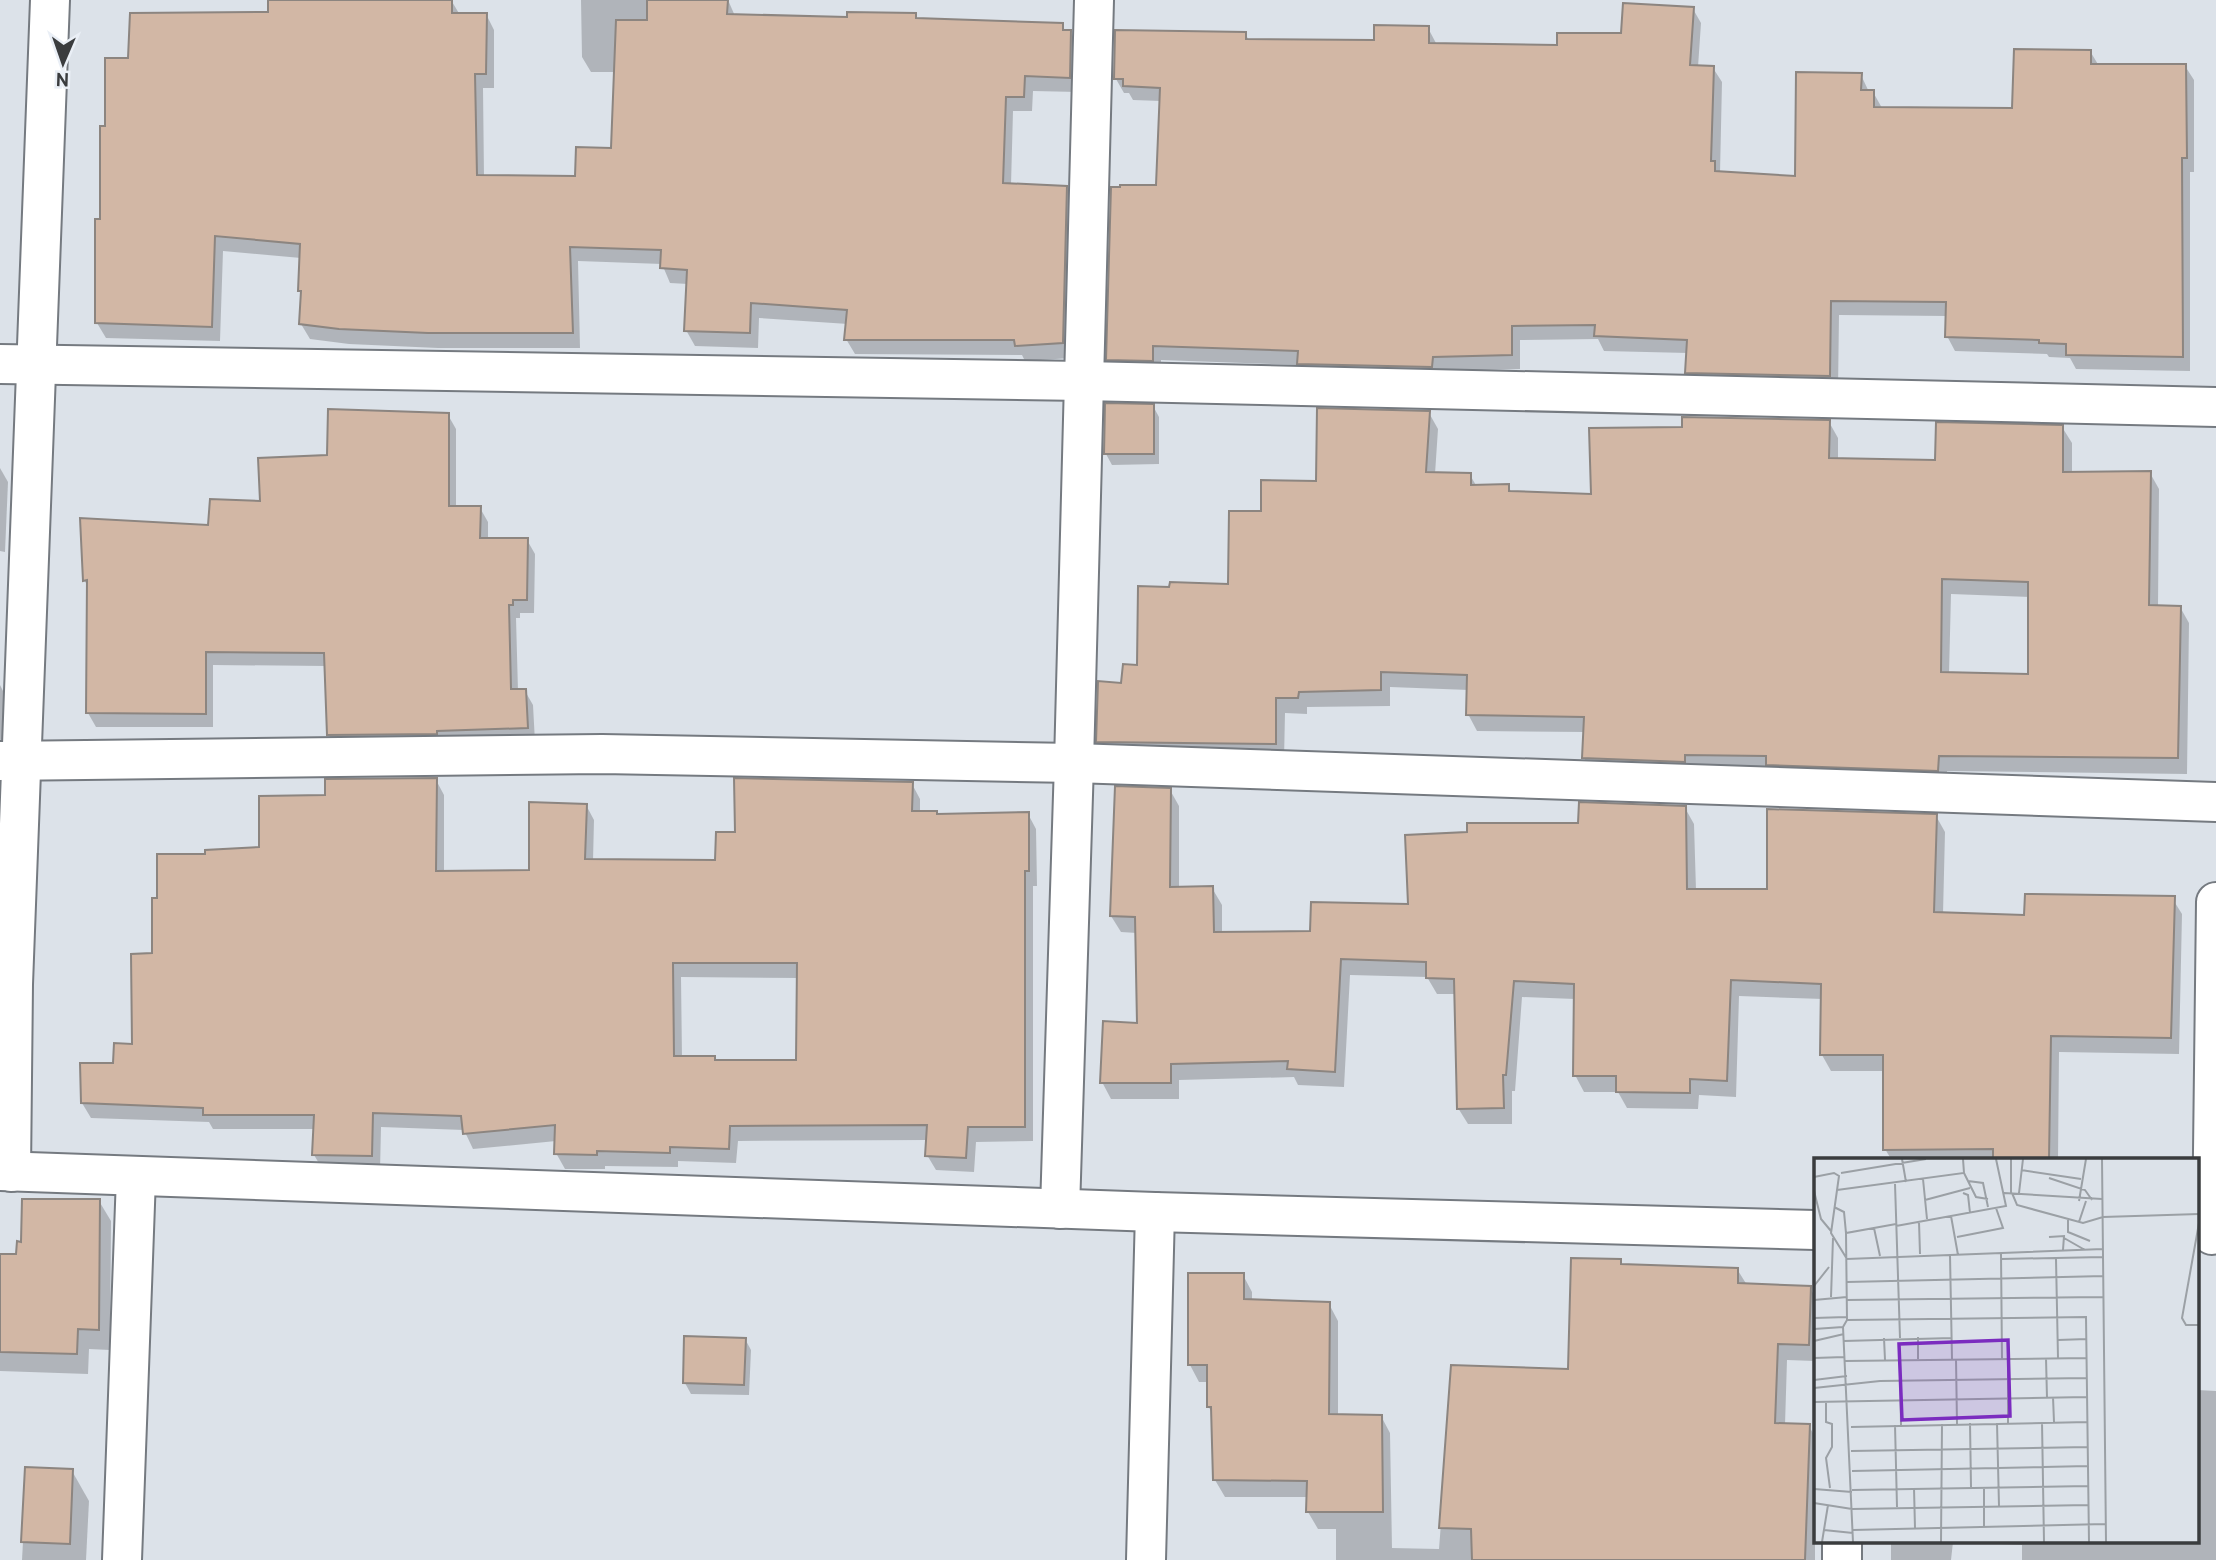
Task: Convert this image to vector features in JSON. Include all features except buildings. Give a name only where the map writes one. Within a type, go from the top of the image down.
[{"type":"street","points":[[50,0],[18,365],[11,762],[13,984],[5,1171],[1060,1209],[1814,1230]]},
{"type":"street","points":[[1060,1209],[1094,0]]},
{"type":"street","points":[[18,365],[1083,381],[2216,407]]},
{"type":"street","points":[[11,762],[602,754],[1074,763],[2216,802]]},
{"type":"street","points":[[2208,1235],[2216,902]]},
{"type":"street","points":[[122,1560],[136,1177]]},
{"type":"street","points":[[1146,1560],[1155,1212]]},
{"type":"street","points":[[1842,1542],[1842,1560]]}]
